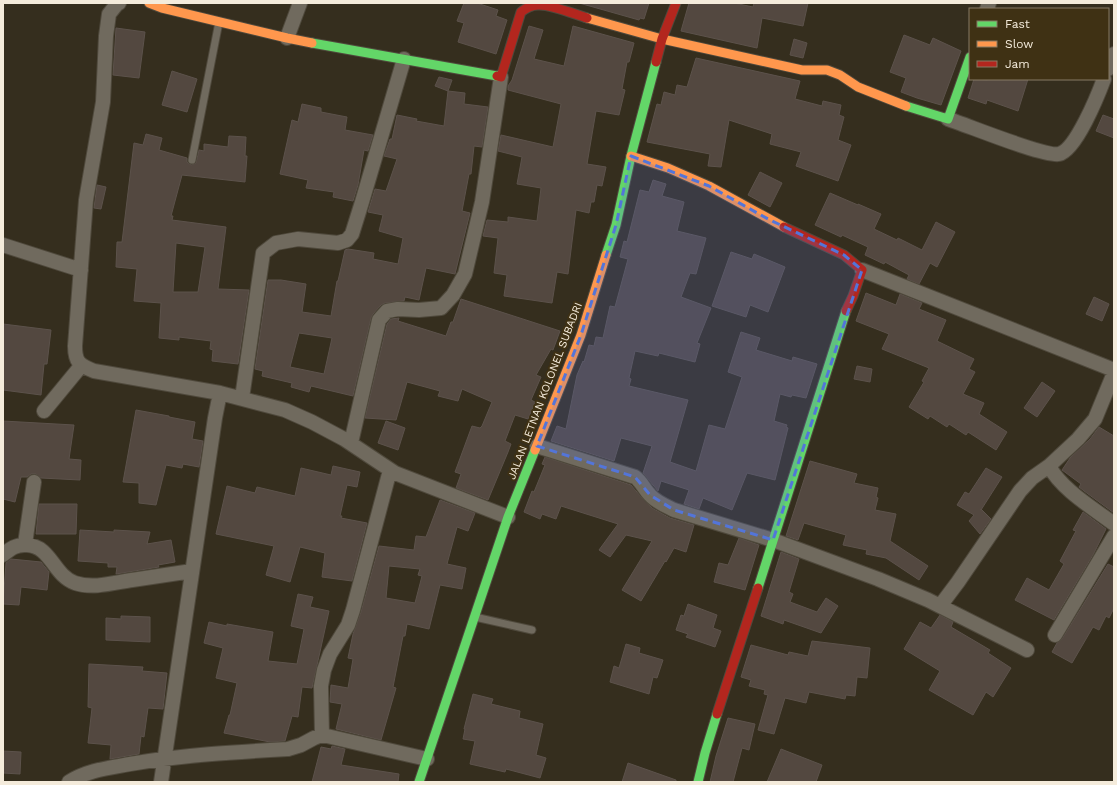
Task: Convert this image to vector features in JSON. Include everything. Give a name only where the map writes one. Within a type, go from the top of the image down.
[{"type":"street","points":[[119,3],[110,14],[108,21],[106,36],[104,102],[86,200],[75,346],[75,357],[81,366],[94,371],[220,393],[285,410],[312,422],[351,443],[390,470],[508,517]]},
{"type":"street","points":[[149,3],[162,8],[287,38],[502,77]]},
{"type":"street","points":[[287,38],[300,3]]},
{"type":"street","name":"JALAN LETNAN KOLONEL SUBADRI","points":[[420,782],[508,517],[581,335],[616,225],[631,156],[662,39],[676,3]]},
{"type":"street","points":[[351,443],[379,320],[387,311],[398,309],[419,310],[441,308],[453,295],[465,274],[482,202],[502,77],[521,12],[536,4],[662,39],[802,70],[827,70],[840,75],[858,87],[906,107],[948,118],[1039,151],[1058,154],[1068,148],[1080,130],[1104,80]]},
{"type":"street","points":[[1109,66],[1114,54]]},
{"type":"street","points":[[242,398],[262,253],[276,243],[298,240],[338,243],[347,240],[352,234],[404,59]]},
{"type":"street","points":[[948,118],[969,60]]},
{"type":"street","points":[[631,156],[668,168],[709,186],[768,219],[844,255],[862,270],[1114,370]]},
{"type":"street","points":[[3,245],[81,270]]},
{"type":"street","points":[[698,782],[705,753],[845,313],[862,270]]},
{"type":"street","points":[[44,411],[81,366]]},
{"type":"street","points":[[940,606],[1020,491],[1032,478],[1049,466],[1078,439],[1095,419],[1114,373]]},
{"type":"street","points":[[161,782],[220,393]]},
{"type":"street","points":[[537,446],[635,477],[641,482],[650,495],[674,510],[773,540],[878,579],[940,606],[1027,650]]},
{"type":"street","points":[[1049,466],[1055,476],[1068,489],[1114,524]]},
{"type":"street","points":[[322,736],[321,686],[324,670],[330,654],[348,625],[353,610],[390,470]]},
{"type":"street","points":[[25,544],[34,482]]},
{"type":"street","points":[[1055,635],[1114,536]]},
{"type":"street","points":[[3,555],[13,546],[25,544],[32,545],[42,549],[51,558],[56,569],[68,580],[88,586],[192,571]]},
{"type":"street","points":[[70,782],[79,776],[97,770],[165,758],[288,749],[322,736],[427,759]]},
{"type":"lane","points":[[192,160],[219,21]]},
{"type":"lane","points":[[475,616],[532,630]]},
{"type":"highlighted area","points":[[631,156],[709,186],[768,219],[844,255],[862,270],[773,540],[674,510],[650,495],[635,477],[537,446],[581,335],[616,225]]},
{"type":"building","points":[[464,3],[477,3],[498,10],[496,16],[507,20],[496,54],[458,42],[464,23],[457,21]]},
{"type":"building","points":[[579,3],[649,3],[644,19],[640,18],[639,20]]},
{"type":"building","points":[[689,3],[734,3],[753,7],[754,3],[808,3],[803,26],[762,18],[757,48],[681,31]]},
{"type":"building","points":[[529,26],[543,30],[534,59],[564,66],[573,26],[634,43],[629,62],[627,62],[622,89],[625,90],[619,115],[596,111],[587,164],[606,167],[602,186],[597,185],[594,202],[591,202],[589,213],[576,210],[568,274],[557,272],[552,303],[504,296],[507,275],[494,273],[498,238],[483,236],[487,220],[508,222],[508,217],[537,221],[541,188],[517,184],[522,157],[498,151],[501,135],[553,147],[561,104],[508,90],[508,86],[512,80]]},
{"type":"building","points":[[116,28],[145,32],[139,78],[113,75]]},
{"type":"building","points":[[904,35],[930,45],[933,38],[961,51],[941,105],[901,92],[906,78],[890,72]]},
{"type":"building","points":[[794,39],[807,43],[803,58],[790,55]]},
{"type":"building","points":[[696,58],[800,81],[795,99],[822,106],[823,101],[841,105],[839,115],[844,117],[838,140],[851,145],[838,181],[796,166],[801,152],[770,144],[772,134],[729,120],[721,167],[708,166],[710,154],[647,142],[657,104],[661,105],[664,92],[675,95],[677,85],[687,87]]},
{"type":"building","points":[[172,71],[197,79],[187,112],[162,105]]},
{"type":"building","points":[[439,77],[452,80],[448,91],[435,86]]},
{"type":"building","points":[[974,80],[1028,80],[1018,111],[987,100],[986,104],[968,98]]},
{"type":"building","points":[[448,91],[465,93],[464,104],[488,107],[482,147],[474,146],[471,174],[469,174],[462,211],[470,213],[455,274],[426,268],[419,300],[405,297],[404,301],[385,303],[381,305],[373,314],[353,396],[311,386],[309,392],[291,387],[292,383],[262,376],[263,371],[255,369],[268,280],[281,280],[306,284],[302,312],[331,316],[337,281],[345,250],[348,249],[374,253],[373,259],[398,264],[403,238],[379,231],[383,215],[368,212],[375,189],[386,191],[397,159],[384,156],[390,139],[392,139],[397,115],[417,119],[416,121],[444,126]],"holes":[[[299,333],[332,338],[324,374],[290,367]]]},
{"type":"building","points":[[302,104],[321,108],[321,112],[347,117],[345,130],[373,135],[368,151],[364,150],[358,185],[353,201],[333,197],[334,192],[306,188],[308,180],[280,174],[292,120],[298,122]]},
{"type":"building","points":[[1103,115],[1114,119],[1114,138],[1096,131]]},
{"type":"building","points":[[146,134],[162,138],[159,150],[187,158],[187,162],[191,165],[196,163],[199,150],[204,151],[204,144],[228,147],[229,136],[246,137],[245,156],[247,156],[245,182],[182,175],[171,216],[173,216],[172,220],[226,227],[218,289],[249,290],[238,364],[212,361],[213,350],[210,349],[211,341],[179,337],[179,340],[159,338],[161,303],[134,301],[137,269],[116,267],[117,242],[122,242],[134,143],[143,145]],"holes":[[[176,243],[205,247],[198,292],[173,292]]]},
{"type":"building","points":[[760,172],[782,183],[770,207],[748,195]]},
{"type":"building","points":[[653,180],[666,184],[662,196],[684,202],[677,231],[706,238],[696,274],[690,273],[681,297],[711,308],[697,343],[700,344],[695,362],[659,353],[658,356],[635,351],[629,378],[631,379],[629,386],[688,400],[670,462],[696,471],[709,425],[725,429],[742,377],[728,372],[741,332],[760,338],[756,350],[792,361],[793,357],[817,364],[806,398],[792,395],[791,397],[780,394],[774,421],[787,425],[786,427],[788,428],[775,480],[747,473],[732,510],[703,498],[699,509],[684,504],[689,490],[661,481],[658,491],[643,473],[652,446],[621,438],[614,461],[551,441],[557,426],[566,429],[577,375],[583,361],[584,362],[589,345],[594,346],[596,337],[603,338],[610,306],[615,307],[628,259],[620,257],[624,241],[627,242],[640,190],[649,192]]},
{"type":"building","points":[[97,185],[106,187],[101,209],[94,208]]},
{"type":"building","points":[[830,193],[881,214],[874,229],[897,240],[898,238],[922,250],[936,222],[955,232],[937,267],[930,263],[919,284],[907,279],[909,275],[885,262],[884,264],[865,255],[868,247],[815,225]]},
{"type":"building","points":[[731,252],[752,259],[754,254],[785,267],[768,312],[750,305],[746,317],[712,306]]},
{"type":"building","points":[[866,293],[896,305],[900,294],[922,303],[919,309],[946,320],[937,341],[974,359],[969,369],[975,372],[963,394],[984,403],[979,414],[1007,432],[996,450],[968,432],[966,435],[949,424],[947,427],[930,416],[928,419],[909,407],[924,382],[922,381],[929,368],[882,349],[889,334],[856,321]]},
{"type":"building","points":[[1094,297],[1109,304],[1102,321],[1086,314]]},
{"type":"building","points":[[461,299],[560,331],[553,350],[551,349],[536,375],[541,377],[531,400],[535,402],[528,419],[515,415],[505,441],[511,444],[488,500],[456,488],[461,474],[455,472],[472,426],[480,428],[482,426],[492,402],[462,389],[458,401],[438,396],[440,391],[407,382],[396,420],[365,418],[387,324],[391,319],[399,318],[398,321],[446,336],[451,322],[453,322]]},
{"type":"building","points":[[3,324],[51,330],[47,364],[44,364],[41,395],[3,390]]},
{"type":"building","points":[[857,366],[872,369],[870,382],[854,379]]},
{"type":"building","points":[[1042,382],[1055,391],[1037,417],[1024,408]]},
{"type":"building","points":[[136,410],[195,422],[192,439],[203,441],[199,467],[183,464],[182,468],[166,465],[156,505],[139,503],[139,483],[123,482]]},
{"type":"building","points":[[3,421],[74,425],[69,459],[81,460],[80,480],[41,478],[36,474],[31,474],[27,477],[21,477],[15,502],[3,499]]},
{"type":"building","points":[[386,421],[405,428],[398,450],[378,443]]},
{"type":"building","points":[[1099,427],[1114,436],[1114,513],[1079,487],[1081,484],[1062,470],[1070,458],[1090,439]]},
{"type":"building","points":[[545,457],[631,485],[652,508],[670,518],[694,525],[686,552],[674,548],[641,601],[622,590],[652,541],[626,535],[610,557],[599,550],[618,524],[561,506],[556,519],[542,514],[540,519],[524,512],[532,491],[534,492],[545,465],[542,464]]},
{"type":"building","points":[[810,461],[857,474],[854,483],[878,488],[876,497],[878,498],[875,510],[896,514],[890,541],[928,566],[919,580],[886,558],[866,554],[867,550],[843,545],[846,535],[804,523],[798,540],[786,536]]},
{"type":"building","points":[[333,466],[360,472],[357,487],[347,485],[340,516],[342,516],[341,518],[367,523],[352,581],[322,577],[325,553],[300,547],[290,582],[266,575],[274,546],[216,534],[227,486],[255,493],[257,487],[295,496],[301,468],[331,475]]},
{"type":"building","points":[[986,468],[1002,477],[981,509],[991,519],[980,534],[969,521],[974,515],[957,505],[965,492],[969,494]]},
{"type":"building","points":[[440,500],[475,513],[468,531],[457,527],[447,564],[466,568],[462,589],[440,585],[429,629],[407,624],[405,636],[403,636],[393,687],[396,688],[381,740],[336,729],[342,704],[330,702],[331,685],[348,688],[353,659],[348,658],[353,634],[361,612],[379,546],[414,550],[416,536],[426,537]],"holes":[[[389,566],[420,569],[418,575],[422,576],[415,603],[386,598]]]},
{"type":"building","points":[[39,504],[77,504],[76,534],[36,534]]},
{"type":"building","points":[[1083,512],[1106,529],[1093,555],[1054,620],[1015,600],[1027,578],[1049,590],[1064,564],[1060,561],[1076,531],[1073,530]]},
{"type":"building","points":[[80,530],[150,532],[147,544],[171,540],[175,562],[158,565],[159,567],[116,574],[117,567],[108,567],[108,563],[78,561]]},
{"type":"building","points":[[739,538],[759,545],[745,590],[714,582],[719,563],[728,565]]},
{"type":"building","points":[[781,552],[799,559],[789,592],[793,594],[790,602],[817,612],[826,598],[838,606],[821,633],[784,620],[783,624],[761,616]]},
{"type":"building","points":[[11,559],[41,562],[49,572],[47,590],[21,587],[19,605],[3,604],[6,563]]},
{"type":"building","points":[[1108,564],[1114,567],[1114,608],[1109,618],[1106,616],[1099,630],[1093,627],[1072,663],[1052,652],[1057,643],[1062,639]]},
{"type":"building","points":[[298,594],[313,597],[310,607],[329,611],[312,688],[302,687],[298,717],[292,716],[285,741],[270,742],[224,733],[230,715],[237,683],[216,678],[223,648],[204,643],[209,622],[273,632],[268,661],[297,664],[304,629],[291,626]]},
{"type":"building","points":[[688,604],[717,615],[713,628],[721,631],[715,647],[686,637],[688,634],[676,630],[681,615],[684,616]]},
{"type":"building","points":[[940,615],[953,622],[951,627],[990,650],[988,653],[1011,668],[993,697],[986,692],[973,715],[929,690],[940,671],[904,649],[920,622],[931,628]]},
{"type":"building","points":[[121,616],[150,617],[150,642],[106,640],[106,618],[121,619]]},
{"type":"building","points":[[812,641],[870,648],[867,678],[857,677],[855,696],[846,695],[845,699],[809,692],[806,703],[785,698],[774,734],[758,730],[768,695],[764,694],[765,690],[749,686],[751,680],[741,677],[751,645],[788,655],[789,652],[808,656]]},
{"type":"building","points":[[626,644],[640,648],[639,653],[663,660],[657,678],[653,677],[649,694],[610,682],[614,666],[619,668]]},
{"type":"building","points":[[89,664],[143,667],[142,671],[167,673],[163,709],[148,708],[144,737],[141,736],[139,754],[110,759],[111,745],[88,743],[92,708],[88,707]]},
{"type":"building","points":[[473,694],[493,699],[491,704],[520,711],[519,718],[543,724],[536,755],[546,758],[540,778],[506,769],[505,772],[470,764],[475,741],[463,739]]},
{"type":"building","points":[[728,718],[755,724],[749,750],[742,748],[733,782],[710,782],[716,756]]},
{"type":"building","points":[[332,746],[345,749],[341,765],[399,774],[398,782],[312,782],[321,747],[331,749]]},
{"type":"building","points":[[781,749],[822,765],[816,782],[767,782]]},
{"type":"building","points":[[3,751],[21,752],[20,774],[3,773]]},
{"type":"building","points":[[628,763],[676,780],[676,782],[622,782]]},
{"type":"traffic: fast","points":[[312,43],[497,76]]},
{"type":"traffic: fast","points":[[906,106],[948,119],[969,60]]},
{"type":"traffic: fast","points":[[606,255],[616,225],[631,156],[656,62]]},
{"type":"traffic: fast","points":[[758,588],[846,311]]},
{"type":"traffic: fast","points":[[419,782],[508,517],[535,450]]},
{"type":"traffic: fast","points":[[698,782],[717,714]]},
{"type":"traffic: slow","points":[[149,3],[162,8],[312,43]]},
{"type":"traffic: slow","points":[[587,18],[662,39],[802,70],[827,70],[840,75],[858,87],[906,106]]},
{"type":"traffic: slow","points":[[631,156],[668,168],[709,186],[784,227]]},
{"type":"traffic: slow","points":[[535,450],[581,335],[606,255]]},
{"type":"traffic: jam","points":[[656,62],[662,39],[676,3]]},
{"type":"traffic: jam","points":[[497,76],[501,77],[521,12],[525,9],[543,5],[587,18]]},
{"type":"traffic: jam","points":[[784,227],[844,255],[862,270],[846,311]]},
{"type":"traffic: jam","points":[[717,714],[758,588]]}]
